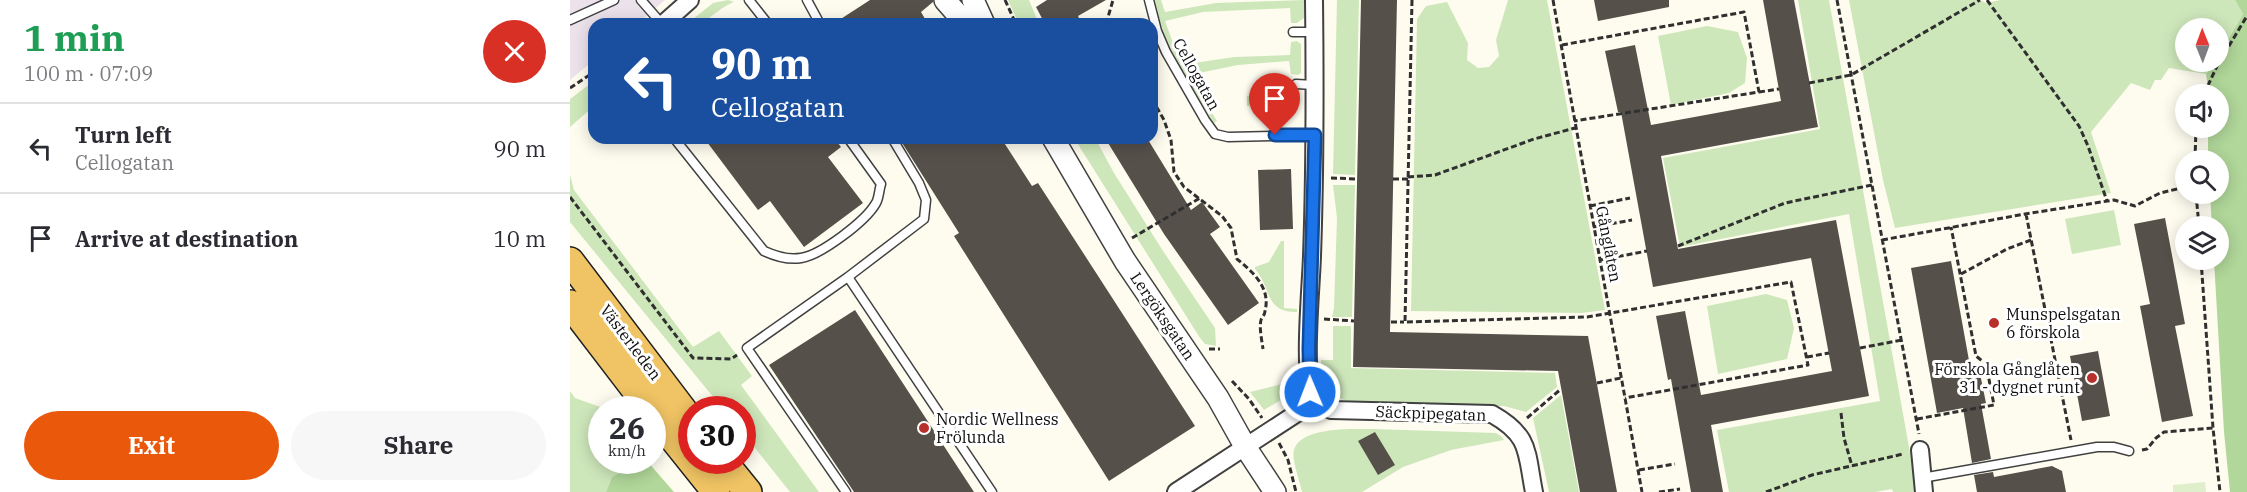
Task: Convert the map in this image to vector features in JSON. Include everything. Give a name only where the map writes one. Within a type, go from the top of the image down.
[{"type":"highway","name":"Västerleden","points":[[570,261],[678,404]]},
{"type":"highway","name":"Västerleden","points":[[570,304],[641,396]]},
{"type":"highway","name":"Västerleden","points":[[666,429],[716,492]]},
{"type":"highway","points":[[733,474],[748,492]]},
{"type":"street","points":[[670,18],[690,0]]},
{"type":"street","points":[[945,0],[961,18]]},
{"type":"street","points":[[973,0],[981,18]]},
{"type":"street","points":[[1176,492],[1314,402],[1310,392],[1310,319],[1315,135],[1314,0]]},
{"type":"street","name":"Lergöksgatan","points":[[1057,144],[1125,261],[1218,398],[1246,448],[1275,492]]},
{"type":"street","name":"Säckpipegatan","points":[[1314,402],[1331,410],[1492,414],[1514,429]]},
{"type":"street","points":[[1514,429],[1524,440],[1534,492]]},
{"type":"street","points":[[1920,450],[1923,485]]},
{"type":"lane","points":[[570,20],[614,0]]},
{"type":"lane","points":[[641,0],[658,18]]},
{"type":"lane","points":[[749,0],[762,18]]},
{"type":"lane","points":[[807,0],[817,18]]},
{"type":"lane","name":"Cellogatan","points":[[1149,0],[1154,18]]},
{"type":"lane","points":[[1293,32],[1314,32]]},
{"type":"lane","name":"Cellogatan","points":[[1158,33],[1166,52],[1215,134],[1228,137],[1315,135]]},
{"type":"lane","points":[[1296,84],[1314,85]]},
{"type":"lane","points":[[679,144],[764,251],[780,257],[800,259],[814,254],[856,225],[876,202],[881,184],[852,144]]},
{"type":"lane","points":[[846,492],[747,348],[848,277],[924,219],[926,200],[923,191],[896,144]]},
{"type":"lane","points":[[848,277],[992,492]]},
{"type":"lane","points":[[1923,485],[2097,447],[2114,447],[2129,451]]},
{"type":"path","points":[[1005,0],[1013,18]]},
{"type":"path","points":[[1108,18],[1113,0]]},
{"type":"path","points":[[1405,322],[1412,0]]},
{"type":"path","name":"Gånglåten","points":[[1552,0],[1642,492]]},
{"type":"path","points":[[1766,492],[1812,475],[1920,450],[1917,419],[1837,0]]},
{"type":"path","points":[[1809,83],[1851,75],[1980,0]]},
{"type":"path","points":[[1987,0],[2079,126],[2107,201]]},
{"type":"path","points":[[1562,45],[1744,12],[1759,92]]},
{"type":"path","points":[[2209,84],[2247,16]]},
{"type":"path","points":[[570,88],[588,76]]},
{"type":"path","points":[[1574,121],[1779,89]]},
{"type":"path","points":[[1158,110],[1171,140],[1174,172],[1184,187],[1222,216],[1231,228],[1237,259],[1262,284],[1266,300],[1265,312],[1261,321],[1263,350]]},
{"type":"path","points":[[1393,179],[1435,175],[1534,139],[1575,128]]},
{"type":"path","points":[[1314,177],[1357,179]]},
{"type":"path","points":[[1678,246],[1785,203],[1872,185]]},
{"type":"path","points":[[1882,240],[2114,200],[2135,206],[2160,193],[2175,190]]},
{"type":"path","points":[[570,198],[693,358],[731,359],[747,348]]},
{"type":"path","points":[[1131,239],[1200,198]]},
{"type":"path","points":[[1590,206],[1630,198]]},
{"type":"path","points":[[2025,214],[2073,451]]},
{"type":"path","points":[[1593,227],[1632,220]]},
{"type":"path","points":[[1917,419],[1994,405],[1986,364],[1976,356],[1952,227]]},
{"type":"path","points":[[1961,274],[2007,249],[2031,240]]},
{"type":"path","points":[[1600,260],[1647,251]]},
{"type":"path","points":[[2202,270],[2220,492]]},
{"type":"path","points":[[1390,322],[1587,317],[1791,282],[1808,365],[1625,398]]},
{"type":"path","points":[[1310,319],[1354,321]]},
{"type":"path","points":[[1860,348],[1902,340]]},
{"type":"path","points":[[1205,349],[1220,349]]},
{"type":"path","points":[[1806,357],[1828,353]]},
{"type":"path","points":[[1597,383],[1622,378]]},
{"type":"path","points":[[1514,429],[1561,389]]},
{"type":"path","points":[[1840,413],[1852,466]]},
{"type":"path","points":[[2129,451],[2147,449],[2164,432],[2213,428]]},
{"type":"path","points":[[1282,447],[1288,460],[1296,492]]},
{"type":"path","points":[[1639,470],[1675,464]]},
{"type":"path","points":[[1659,492],[1680,489]]},
{"type":"shaded area","points":[[570,0],[665,0],[644,18],[588,18],[588,65],[570,80]]},
{"type":"green space","points":[[728,0],[734,2],[708,18],[694,18],[713,3]]},
{"type":"green space","points":[[1008,0],[1029,0],[1036,18],[1016,18]]},
{"type":"green space","points":[[1155,0],[1161,0],[1165,12],[1216,3],[1304,0],[1304,18],[1297,23],[1291,23],[1290,8],[1203,12],[1165,21],[1181,65],[1234,57],[1290,55],[1291,42],[1297,41],[1301,44],[1301,73],[1291,74],[1289,61],[1238,65],[1189,75],[1217,121],[1214,123],[1171,49]]},
{"type":"green space","points":[[1337,0],[1359,0],[1355,175],[1333,174]]},
{"type":"green space","points":[[1508,0],[1547,0],[1605,310],[1582,313],[1411,311],[1417,19],[1426,6],[1447,2],[1468,43],[1467,60],[1478,68],[1489,67],[1499,56],[1496,40]]},
{"type":"green space","points":[[1798,0],[1829,0],[1917,492],[1893,492],[1892,489],[1875,492],[1729,492],[1717,430],[1880,401],[1849,214],[1680,247],[1663,158],[1820,129]]},
{"type":"green space","points":[[1849,0],[1980,0],[1986,3],[2000,0],[2235,0],[2243,14],[2229,38],[2229,18],[2175,18],[2175,69],[2169,68],[2161,80],[2155,80],[2150,90],[2131,83],[2091,132],[2111,193],[1895,228],[1883,180]]},
{"type":"green space","points":[[2235,0],[2247,0],[2247,492],[2230,492],[2224,432],[2215,270],[2229,270],[2229,216],[2211,216],[2211,204],[2229,204],[2229,150],[2208,150],[2208,138],[2229,138],[2229,84],[2208,84],[2206,74],[2207,72],[2229,72],[2229,38],[2243,14]]},
{"type":"green space","points":[[1707,26],[1738,32],[1747,58],[1745,83],[1729,93],[1671,105],[1658,36]]},
{"type":"green space","points":[[588,86],[588,111],[570,127],[570,99]]},
{"type":"green space","points":[[1269,94],[1271,120],[1268,119],[1267,105],[1247,106],[1247,96]]},
{"type":"green space","points":[[1078,144],[1098,144],[1163,251],[1215,328],[1216,346],[1205,344]]},
{"type":"green space","points":[[570,175],[574,190],[693,347],[719,331],[752,376],[741,385],[749,396],[712,396],[570,222]]},
{"type":"green space","points":[[1333,185],[1355,185],[1352,317],[1332,317],[1337,218]]},
{"type":"green space","points":[[2114,210],[2121,245],[2072,254],[2065,219]]},
{"type":"green space","points":[[1281,241],[1284,241],[1284,308],[1297,309],[1297,312],[1286,311],[1274,303],[1255,269],[1269,262]]},
{"type":"green space","points":[[1766,294],[1787,300],[1794,328],[1787,359],[1718,374],[1707,306]]},
{"type":"green space","points":[[1333,326],[1351,326],[1351,368],[1555,373],[1557,387],[1526,412],[1504,406],[1349,402],[1330,390],[1322,369],[1321,360],[1333,360]]},
{"type":"green space","points":[[1288,374],[1292,374],[1293,381],[1290,392],[1264,410],[1250,392],[1286,383]]},
{"type":"green space","points":[[570,391],[575,398],[588,403],[588,474],[617,474],[612,477],[606,492],[570,492]]},
{"type":"green space","points":[[1561,395],[1579,492],[1549,492],[1533,418]]},
{"type":"green space","points":[[756,406],[819,492],[790,492],[756,449]]},
{"type":"green space","points":[[1374,429],[1496,433],[1504,440],[1451,450],[1403,467],[1362,492],[1302,492],[1293,454],[1298,442],[1329,430]]},
{"type":"green space","points":[[617,474],[658,474],[674,492],[606,492],[612,477]]},
{"type":"green space","points":[[2205,482],[2206,492],[2173,492],[2173,485]]},
{"type":"building","points":[[870,0],[933,0],[921,12],[924,18],[842,18]]},
{"type":"building","points":[[1047,0],[1106,0],[1078,16],[1079,18],[1042,18],[1036,7]]},
{"type":"building","points":[[1361,0],[1397,0],[1390,332],[1588,336],[1617,492],[1580,492],[1558,371],[1353,367]]},
{"type":"building","points":[[1594,0],[1669,0],[1669,7],[1598,21]]},
{"type":"building","points":[[1763,0],[1794,0],[1818,127],[1661,156],[1678,249],[1836,220],[1869,396],[1711,425],[1723,492],[1691,492],[1671,379],[1668,380],[1656,316],[1685,311],[1701,395],[1832,371],[1811,258],[1653,287],[1621,112],[1618,112],[1605,51],[1635,45],[1651,125],[1781,101]]},
{"type":"building","points":[[708,144],[839,144],[841,147],[828,157],[863,203],[804,247],[770,201],[758,210]]},
{"type":"building","points":[[903,144],[1005,144],[1032,186],[1038,183],[1195,426],[1109,481],[954,236],[959,233]]},
{"type":"building","points":[[1109,144],[1151,144],[1191,210],[1202,202],[1220,227],[1210,234],[1259,303],[1228,325],[1164,234]]},
{"type":"building","points":[[1291,169],[1293,229],[1260,230],[1258,170]]},
{"type":"building","points":[[2165,218],[2185,324],[2175,326],[2193,416],[2162,422],[2140,306],[2150,304],[2134,224]]},
{"type":"building","points":[[1951,261],[1970,366],[1978,364],[1986,403],[1981,404],[1991,459],[1972,463],[1963,408],[1937,413],[1911,268]]},
{"type":"building","points":[[855,310],[974,492],[854,492],[769,365]]},
{"type":"building","points":[[2098,351],[2110,416],[2082,421],[2070,356]]},
{"type":"building","points":[[1375,432],[1395,465],[1378,475],[1358,441]]},
{"type":"building","points":[[2052,466],[2062,471],[2066,492],[1977,492],[1974,475],[1993,472],[1994,477]]},
{"type":"place","name":"Munspelsgatan 6 förskola","points":[[1994,323]]},
{"type":"place","name":"Förskola Gånglåten 31 - dygnet runt","points":[[2092,378]]},
{"type":"place","name":"Nordic Wellness Frölunda","points":[[924,428]]},
{"type":"route","points":[[1275,135],[1315,135],[1309,349],[1310,392]]}]
